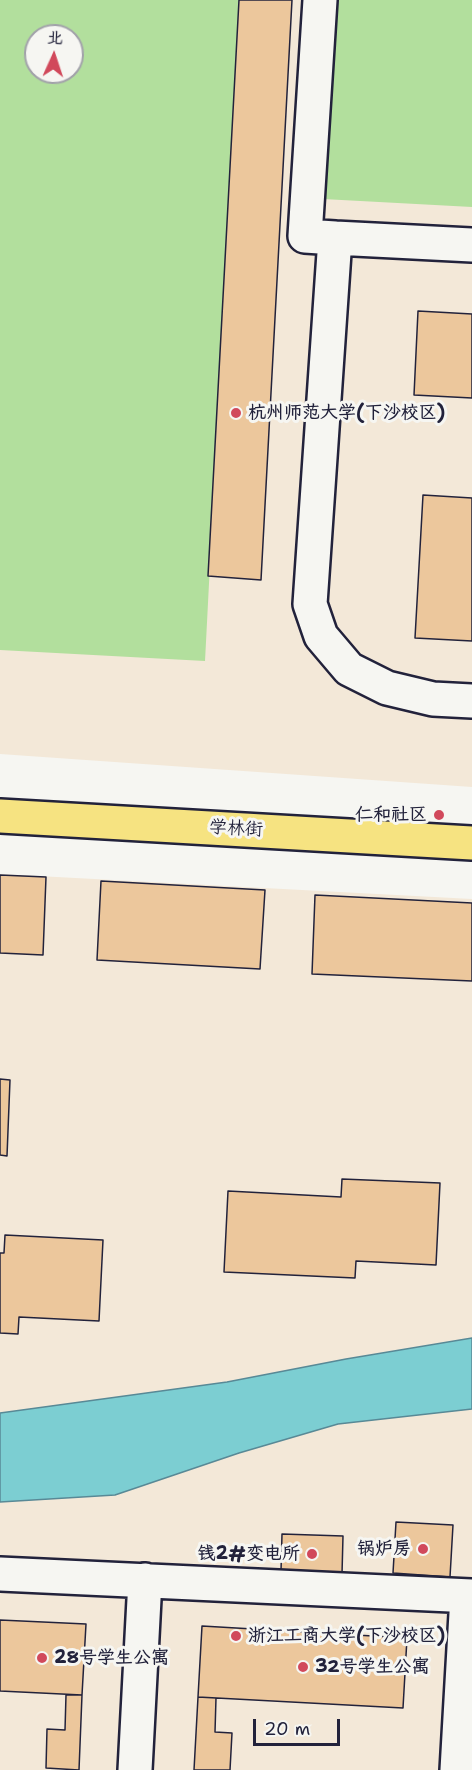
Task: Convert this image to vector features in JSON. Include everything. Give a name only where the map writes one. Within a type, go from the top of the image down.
[{"type":"main road","name":"学林街","points":[[0,816],[472,843]]},
{"type":"street","points":[[320,0],[305,236],[472,245]]},
{"type":"street","points":[[336,237],[310,603],[321,636],[349,669],[387,688],[433,699],[472,700]]},
{"type":"street","points":[[0,1574],[469,1596],[457,1770]]},
{"type":"street","points":[[135,1770],[145,1580]]},
{"type":"shaded area","name":"杭州师范大学(下沙校区)","points":[[0,0],[472,0],[472,787],[0,754]]},
{"type":"shaded area","points":[[0,874],[472,899],[472,1338],[227,1382],[0,1413]]},
{"type":"shaded area","name":"浙江工商大学(下沙校区)","points":[[472,1409],[472,1770],[0,1770],[0,1502],[115,1495],[239,1453],[338,1424]]},
{"type":"green space","points":[[0,0],[239,0],[205,661],[0,650]]},
{"type":"green space","points":[[334,0],[472,0],[472,207],[323,199]]},
{"type":"water","points":[[472,1338],[472,1409],[338,1424],[239,1453],[115,1495],[0,1502],[0,1413],[227,1382]]},
{"type":"building","points":[[239,0],[292,0],[261,580],[208,576]]},
{"type":"building","points":[[418,311],[472,314],[472,398],[414,395]]},
{"type":"building","points":[[423,495],[472,498],[472,641],[415,638]]},
{"type":"building","points":[[0,875],[46,877],[43,955],[0,953]]},
{"type":"building","points":[[101,881],[265,890],[260,969],[97,960]]},
{"type":"building","points":[[315,895],[472,903],[472,981],[312,974]]},
{"type":"building","points":[[0,1079],[10,1080],[7,1156],[0,1155]]},
{"type":"building","points":[[342,1179],[440,1183],[436,1265],[356,1261],[355,1278],[224,1272],[228,1191],[341,1197]]},
{"type":"building","points":[[5,1235],[103,1240],[99,1321],[19,1317],[18,1334],[0,1333],[0,1253],[4,1253]]},
{"type":"building","name":"锅炉房","points":[[396,1522],[453,1525],[450,1577],[393,1573]]},
{"type":"building","name":"钱2#变电所","points":[[282,1534],[343,1536],[342,1574],[281,1571]]},
{"type":"building","name":"28号学生公寓","points":[[0,1620],[86,1624],[82,1695],[0,1691]]},
{"type":"building","name":"32号学生公寓","points":[[202,1626],[407,1638],[403,1708],[198,1697]]},
{"type":"building","points":[[66,1695],[82,1695],[79,1770],[46,1768],[47,1729],[65,1730]]},
{"type":"building","points":[[198,1697],[216,1698],[215,1732],[232,1733],[230,1770],[194,1770]]},
{"type":"place","name":"杭州师范大学(下沙校区)","points":[[236,413]]},
{"type":"place","name":"仁和社区","points":[[439,815]]},
{"type":"place","name":"锅炉房","points":[[423,1549]]},
{"type":"place","name":"钱2#变电所","points":[[312,1554]]},
{"type":"place","name":"浙江工商大学(下沙校区)","points":[[236,1636]]},
{"type":"place","name":"28号学生公寓","points":[[42,1658]]},
{"type":"place","name":"32号学生公寓","points":[[303,1667]]}]
